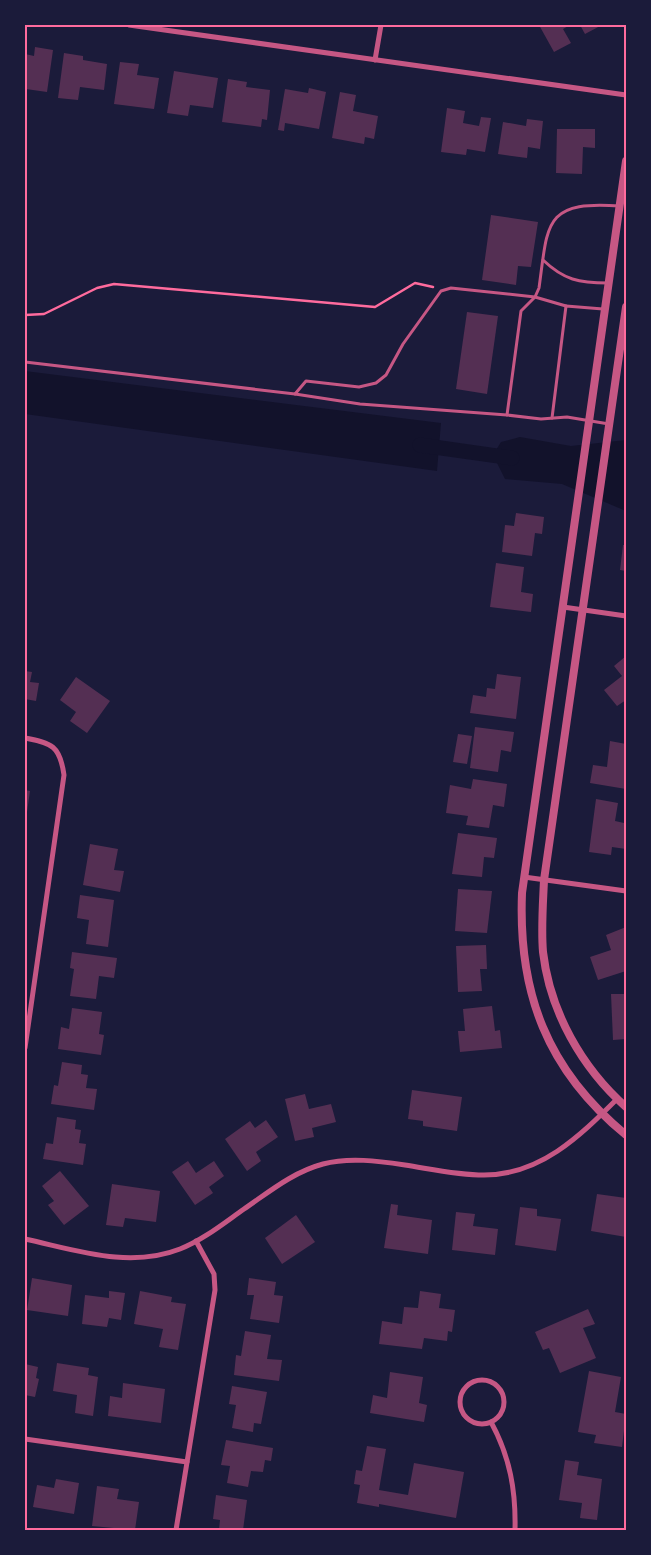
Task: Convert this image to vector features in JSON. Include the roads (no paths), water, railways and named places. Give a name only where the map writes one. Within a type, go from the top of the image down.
[{"type":"street","points":[[129,25],[150,26],[626,95]]},
{"type":"street","points":[[375,60],[381,25]]},
{"type":"street","points":[[626,161],[524,877],[520,928],[524,964],[532,1000],[554,1050],[578,1088],[602,1114],[626,1135]]},
{"type":"street","points":[[626,308],[544,880],[542,916],[543,953],[550,985],[567,1031],[584,1059],[617,1099],[626,1107]]},
{"type":"street","points":[[562,607],[626,616]]},
{"type":"street","points":[[25,738],[49,743],[62,757],[64,775],[25,1048]]},
{"type":"street","points":[[524,877],[626,891]]},
{"type":"street","points":[[25,1239],[108,1257],[128,1258],[166,1254],[196,1242],[283,1182],[323,1164],[362,1160],[465,1174],[505,1173],[541,1163],[556,1154],[617,1099]]},
{"type":"street","points":[[176,1530],[215,1290],[214,1274],[196,1242]]},
{"type":"street","points":[[481,1380],[489,1382],[502,1393],[503,1408],[500,1415],[491,1422],[478,1424],[471,1422],[462,1411],[461,1396],[470,1384],[481,1380]]},
{"type":"street","points":[[491,1422],[507,1455],[511,1471],[515,1530]]},
{"type":"street","points":[[25,1439],[187,1462]]},
{"type":"lane","points":[[507,415],[521,311],[535,297],[539,288],[548,228],[556,217],[564,211],[589,205],[620,206]]},
{"type":"lane","points":[[543,260],[563,276],[588,283],[609,283]]},
{"type":"lane","points":[[295,394],[306,381],[359,388],[376,383],[386,375],[403,344],[441,291],[535,297],[566,306],[605,310]]},
{"type":"lane","points":[[552,418],[566,306]]},
{"type":"lane","points":[[25,362],[295,394],[360,404],[541,419],[567,416],[610,424]]},
{"type":"waterway","points":[[420,445],[512,458]]}]
